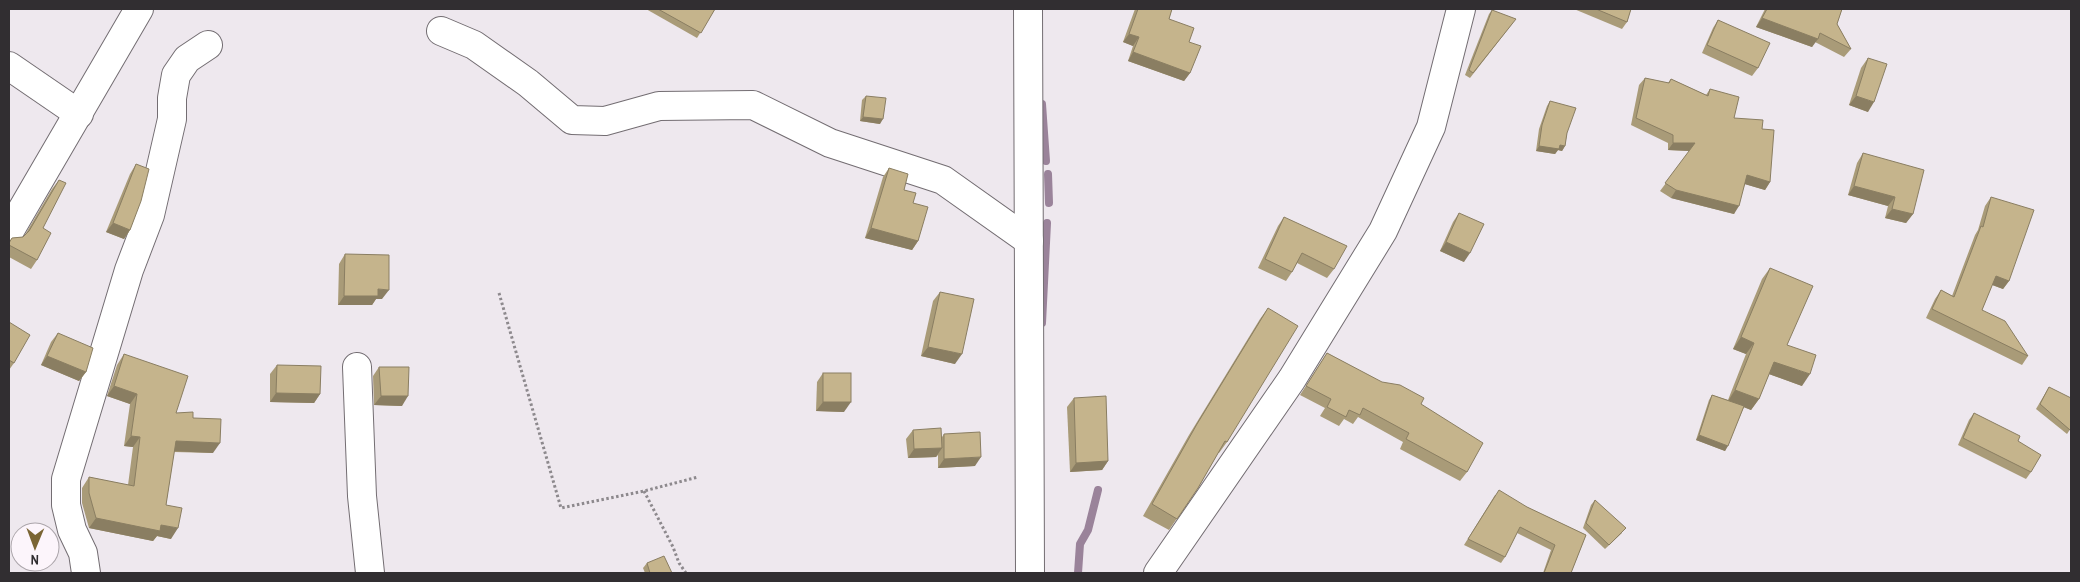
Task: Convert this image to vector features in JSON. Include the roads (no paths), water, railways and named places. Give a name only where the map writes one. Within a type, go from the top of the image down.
[{"type":"street","points":[[9,232],[139,9]]},
{"type":"street","points":[[1028,9],[1030,573]]},
{"type":"street","points":[[1158,573],[1292,379],[1383,231],[1431,128],[1460,9]]},
{"type":"street","points":[[441,30],[474,45],[528,83],[572,120],[605,122],[659,106],[753,105],[830,143],[943,180],[1029,241]]},
{"type":"street","points":[[86,573],[83,553],[72,530],[66,505],[66,479],[129,270],[150,215],[172,119],[172,98],[176,75],[186,59],[208,45]]},
{"type":"street","points":[[9,66],[79,114]]},
{"type":"street","points":[[357,367],[362,486],[370,573]]},
{"type":"waterway","points":[[1042,104],[1046,161]]},
{"type":"waterway","points":[[1048,174],[1049,203]]},
{"type":"waterway","points":[[1042,323],[1047,223]]},
{"type":"waterway","points":[[1078,573],[1080,544],[1088,530],[1098,490]]}]
